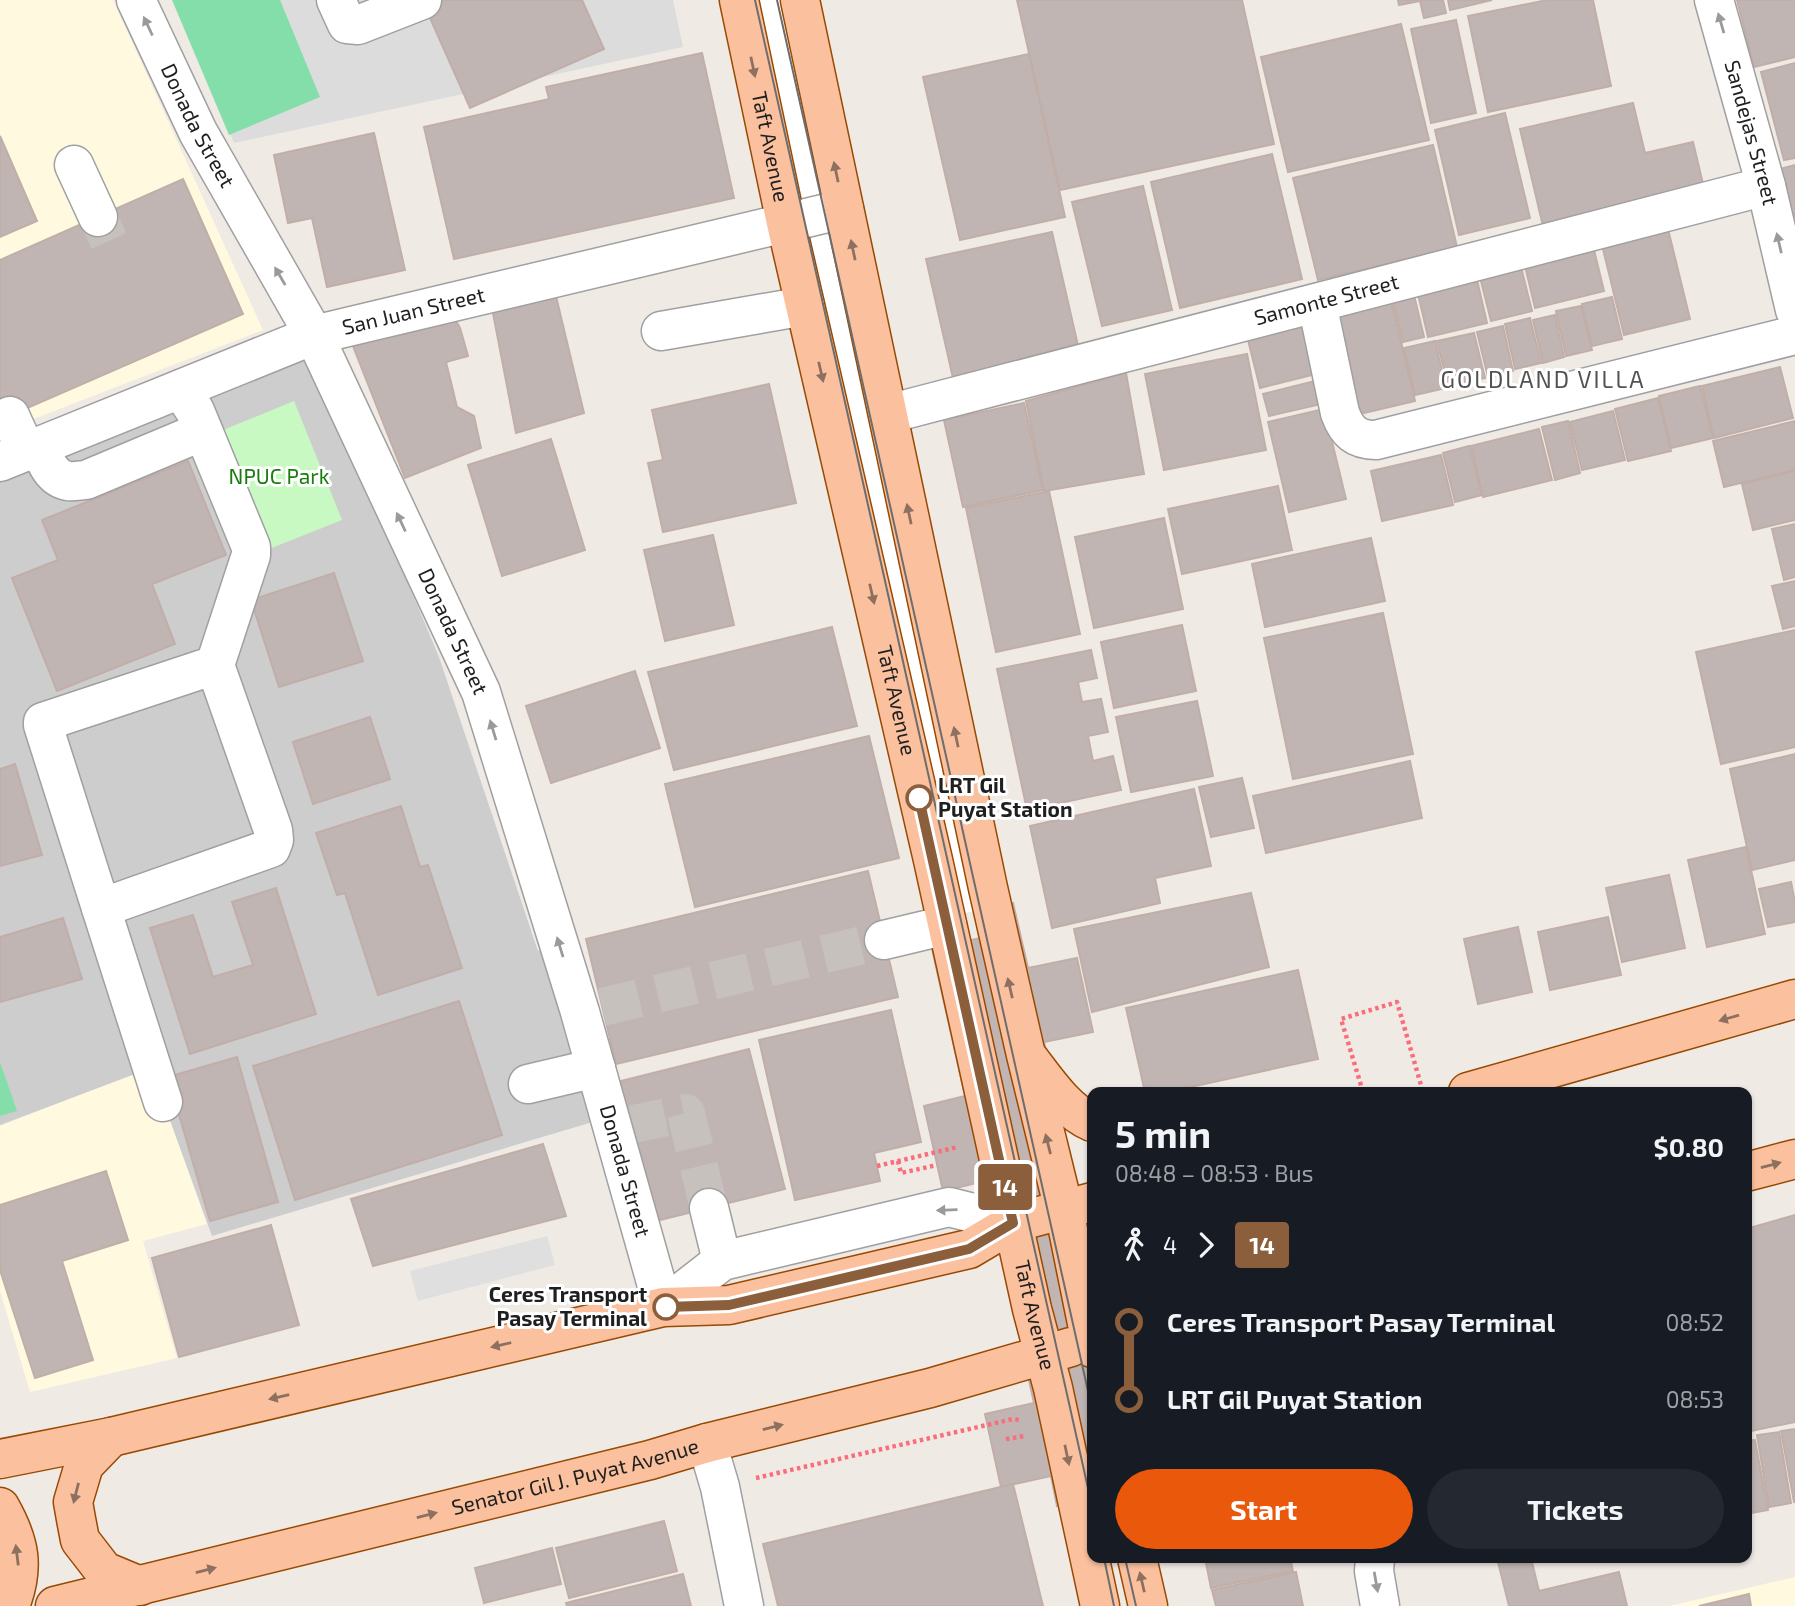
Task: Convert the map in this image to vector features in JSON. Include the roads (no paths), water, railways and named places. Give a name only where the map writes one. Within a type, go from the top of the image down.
[{"type":"main road","name":"Taft Avenue","points":[[739,0],[786,223],[933,860],[1087,1548]]},
{"type":"main road","points":[[800,0],[988,888],[1026,1055],[1078,1206],[1087,1295]]},
{"type":"main road","points":[[1486,1087],[1795,999]]},
{"type":"main road","points":[[1026,1055],[1049,1085],[1080,1118],[1087,1120]]},
{"type":"main road","points":[[1752,1170],[1795,1159]]},
{"type":"main road","points":[[0,1459],[111,1437],[663,1307],[729,1305],[969,1249],[1013,1223],[1078,1206]]},
{"type":"main road","points":[[930,1388],[988,1357],[1032,1309],[1049,1278],[1060,1245],[1078,1206]]},
{"type":"main road","name":"Senator Gil J. Puyat Avenue","points":[[55,1606],[650,1460],[707,1443],[930,1388],[1044,1354],[1087,1345]]},
{"type":"main road","points":[[111,1437],[84,1465],[73,1502],[80,1540],[104,1571],[140,1586]]},
{"type":"main road","points":[[0,1507],[13,1530],[20,1559],[17,1589],[10,1606]]},
{"type":"main road","name":"Taft Avenue","points":[[1090,1563],[1100,1606]]},
{"type":"main road","points":[[1138,1563],[1148,1606]]},
{"type":"street","name":"Donada Street","points":[[136,0],[198,132],[314,335],[481,692],[591,1010],[596,1068],[620,1127],[663,1307]]},
{"type":"street","points":[[336,0],[347,24],[358,25],[422,0]]},
{"type":"street","name":"Sandejas Street","points":[[1714,0],[1766,186],[1795,310]]},
{"type":"street","points":[[74,165],[98,217]]},
{"type":"street","name":"Samonte Street","points":[[888,414],[1766,186]]},
{"type":"street","name":"San Juan Street","points":[[22,453],[314,335],[844,209]]},
{"type":"street","points":[[1317,303],[1344,425],[1351,433],[1368,440],[1390,437],[1795,335]]},
{"type":"street","points":[[661,331],[806,306]]},
{"type":"street","points":[[101,908],[271,848],[274,839],[215,665],[251,555],[251,547],[195,411],[181,389]]},
{"type":"street","points":[[10,416],[22,453],[48,466],[54,474],[68,481],[86,480],[203,431]]},
{"type":"street","points":[[163,1102],[43,722],[215,665]]},
{"type":"street","points":[[884,940],[947,925]]},
{"type":"street","points":[[528,1084],[596,1068]]},
{"type":"street","points":[[663,1307],[722,1261],[949,1207],[1013,1223]]},
{"type":"street","points":[[709,1208],[722,1261]]},
{"type":"street","points":[[707,1443],[720,1487],[744,1606]]},
{"type":"street","points":[[1375,1563],[1380,1606]]},
{"type":"tunnel","points":[[98,217],[109,241]]},
{"type":"tunnel","points":[[602,1007],[884,940]]},
{"type":"tunnel","points":[[628,1125],[686,1113],[709,1208]]},
{"type":"tram line","points":[[755,0],[1087,1484]]},
{"type":"tram line","points":[[777,0],[1087,1387]]},
{"type":"tram line","points":[[1105,1563],[1114,1606]]},
{"type":"tram line","points":[[1126,1563],[1136,1606]]},
{"type":"place","name":"LRT Gil Puyat Station","points":[[919,798]]},
{"type":"place","name":"Ceres Transport Pasay Terminal","points":[[666,1307]]},
{"type":"district","name":"GOLDLAND VILLA","points":[[1543,380]]},
{"type":"park label","name":"NPUC Park","points":[[279,477]]}]
